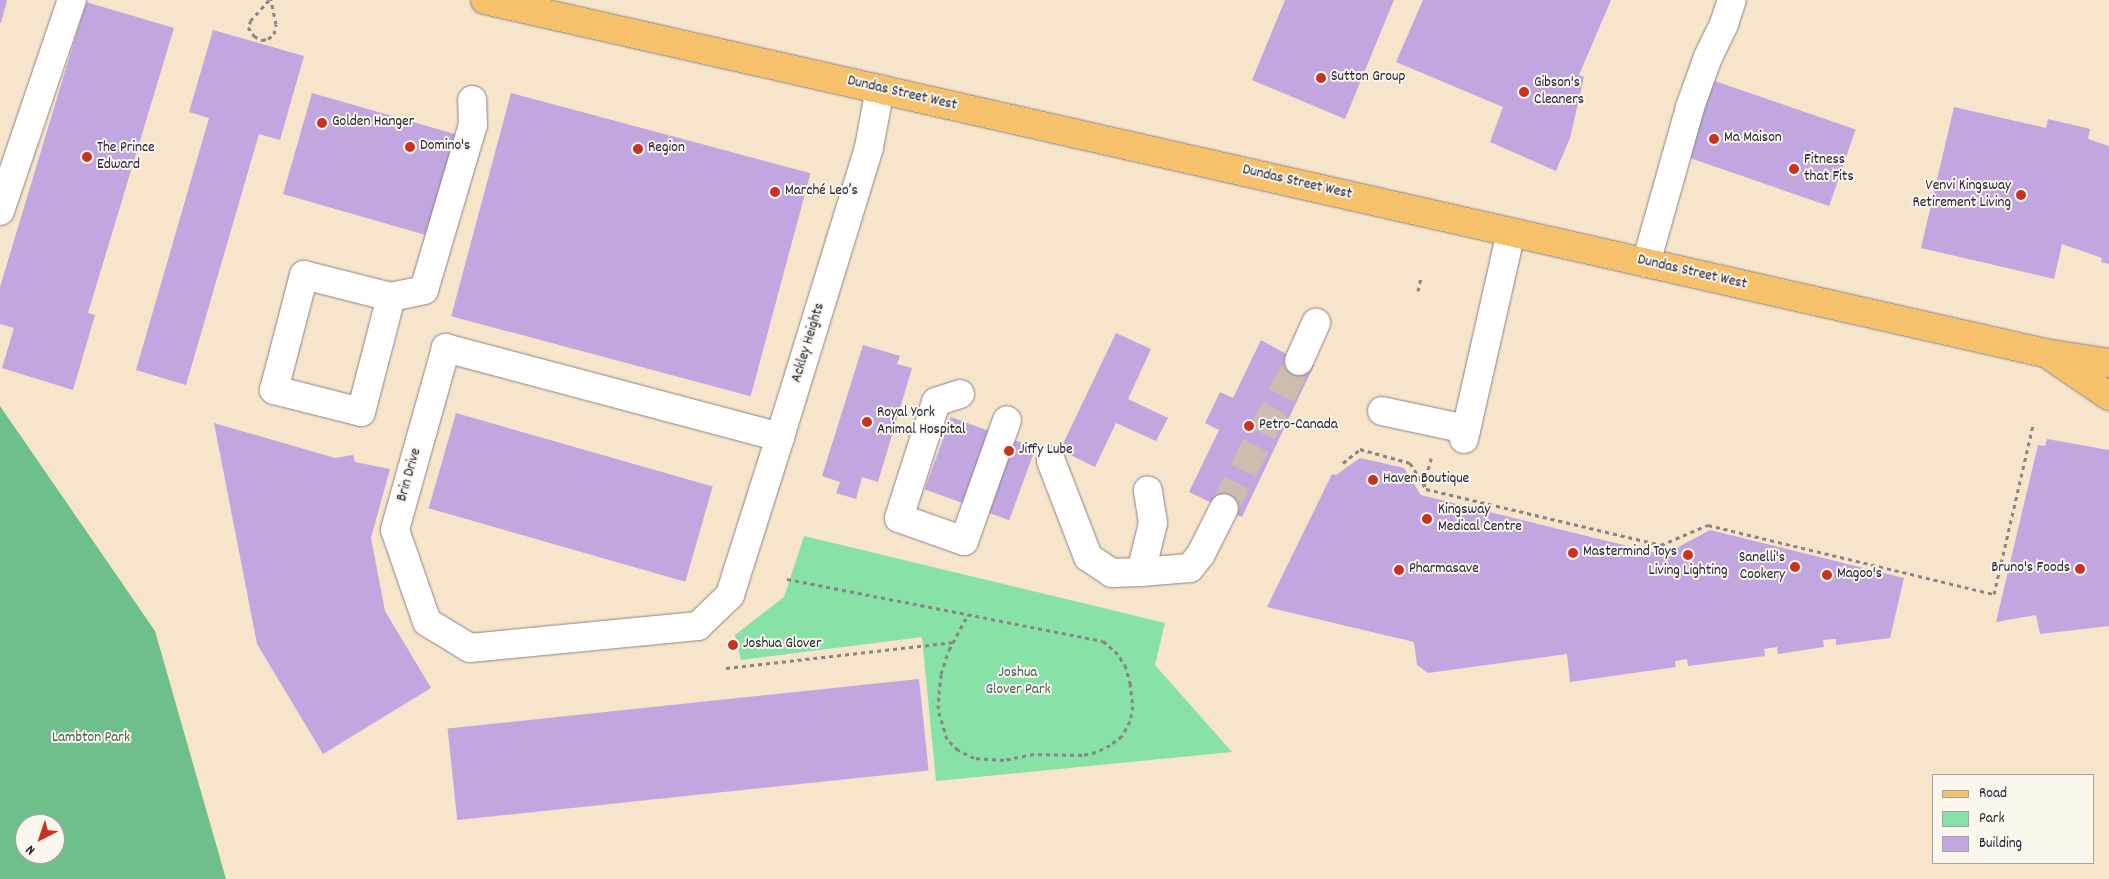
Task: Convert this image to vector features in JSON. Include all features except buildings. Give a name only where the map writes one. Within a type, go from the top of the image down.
[{"type":"main road","name":"Dundas Street West","points":[[485,0],[2045,353],[2109,363]]},
{"type":"main road","points":[[2045,353],[2109,396]]},
{"type":"lane","points":[[0,211],[72,0]]},
{"type":"lane","points":[[1646,263],[1690,107],[1708,57],[1724,24],[1732,0]]},
{"type":"lane","name":"Ackley Heights","points":[[730,595],[867,152],[880,90]]},
{"type":"lane","points":[[391,297],[360,412],[274,390],[304,275],[391,297],[424,290],[473,126],[472,100]]},
{"type":"lane","points":[[1382,411],[1465,434],[1511,232]]},
{"type":"lane","points":[[1299,360],[1316,323]]},
{"type":"lane","name":"Brin Drive","points":[[730,595],[698,626],[470,648],[427,622],[395,530],[446,348],[780,437]]},
{"type":"lane","points":[[960,394],[936,402],[899,518],[964,540],[1006,420]]},
{"type":"lane","points":[[1051,461],[1088,557],[1112,573],[1190,568],[1201,554],[1224,508]]},
{"type":"lane","points":[[1141,572],[1153,523],[1148,490]]},
{"type":"path","points":[[270,0],[276,24],[274,34],[268,39],[259,41],[248,27],[251,20],[270,0]]},
{"type":"path","points":[[1418,291],[1421,277]]},
{"type":"path","points":[[1344,463],[1360,449],[1410,463],[1426,489],[1661,545],[1708,525],[1994,594],[2033,425]]},
{"type":"path","points":[[787,579],[1103,641],[1125,665],[1130,683],[1133,706],[1130,721],[1122,736],[1096,752],[1082,755],[1034,754],[1004,760],[974,758],[958,750],[947,739],[938,709],[941,674],[953,642],[968,615]]},
{"type":"path","points":[[726,668],[953,642]]},
{"type":"green space","name":"Lambton Park","points":[[0,406],[155,631],[226,879],[0,879]]},
{"type":"green space","name":"Joshua Glover Park","points":[[804,536],[1165,623],[1155,665],[1232,752],[936,781],[922,637],[741,660],[735,635],[784,597]]},
{"type":"tunnel","points":[[1224,508],[1299,361]]},
{"type":"place","name":"Sutton Group","points":[[1321,78]]},
{"type":"place","name":"Gibson's Cleaners","points":[[1524,92]]},
{"type":"place","name":"Golden Hanger","points":[[322,123]]},
{"type":"place","name":"Ma Maison","points":[[1714,139]]},
{"type":"place","name":"Domino's","points":[[410,147]]},
{"type":"place","name":"Region","points":[[638,149]]},
{"type":"place","name":"The Prince Edward","points":[[87,157]]},
{"type":"place","name":"Fitness that Fits","points":[[1794,169]]},
{"type":"place","name":"Marché Leo’s","points":[[775,192]]},
{"type":"place","name":"Venvi Kingsway Retirement Living","points":[[2021,195]]},
{"type":"place","name":"Royal York Animal Hospital","points":[[867,422]]},
{"type":"place","name":"Petro-Canada","points":[[1249,426]]},
{"type":"place","name":"Jiffy Lube","points":[[1009,451]]},
{"type":"place","name":"Haven Boutique","points":[[1373,480]]},
{"type":"place","name":"Kingsway Medical Centre","points":[[1427,519]]},
{"type":"place","name":"Mastermind Toys","points":[[1573,553]]},
{"type":"place","name":"Living Lighting","points":[[1688,555]]},
{"type":"place","name":"Sanelli's Cookery","points":[[1795,567]]},
{"type":"place","name":"Bruno's Foods","points":[[2080,569]]},
{"type":"place","name":"Pharmasave","points":[[1399,570]]},
{"type":"place","name":"Magoo's","points":[[1827,575]]},
{"type":"place","name":"Joshua Glover","points":[[733,645]]}]
